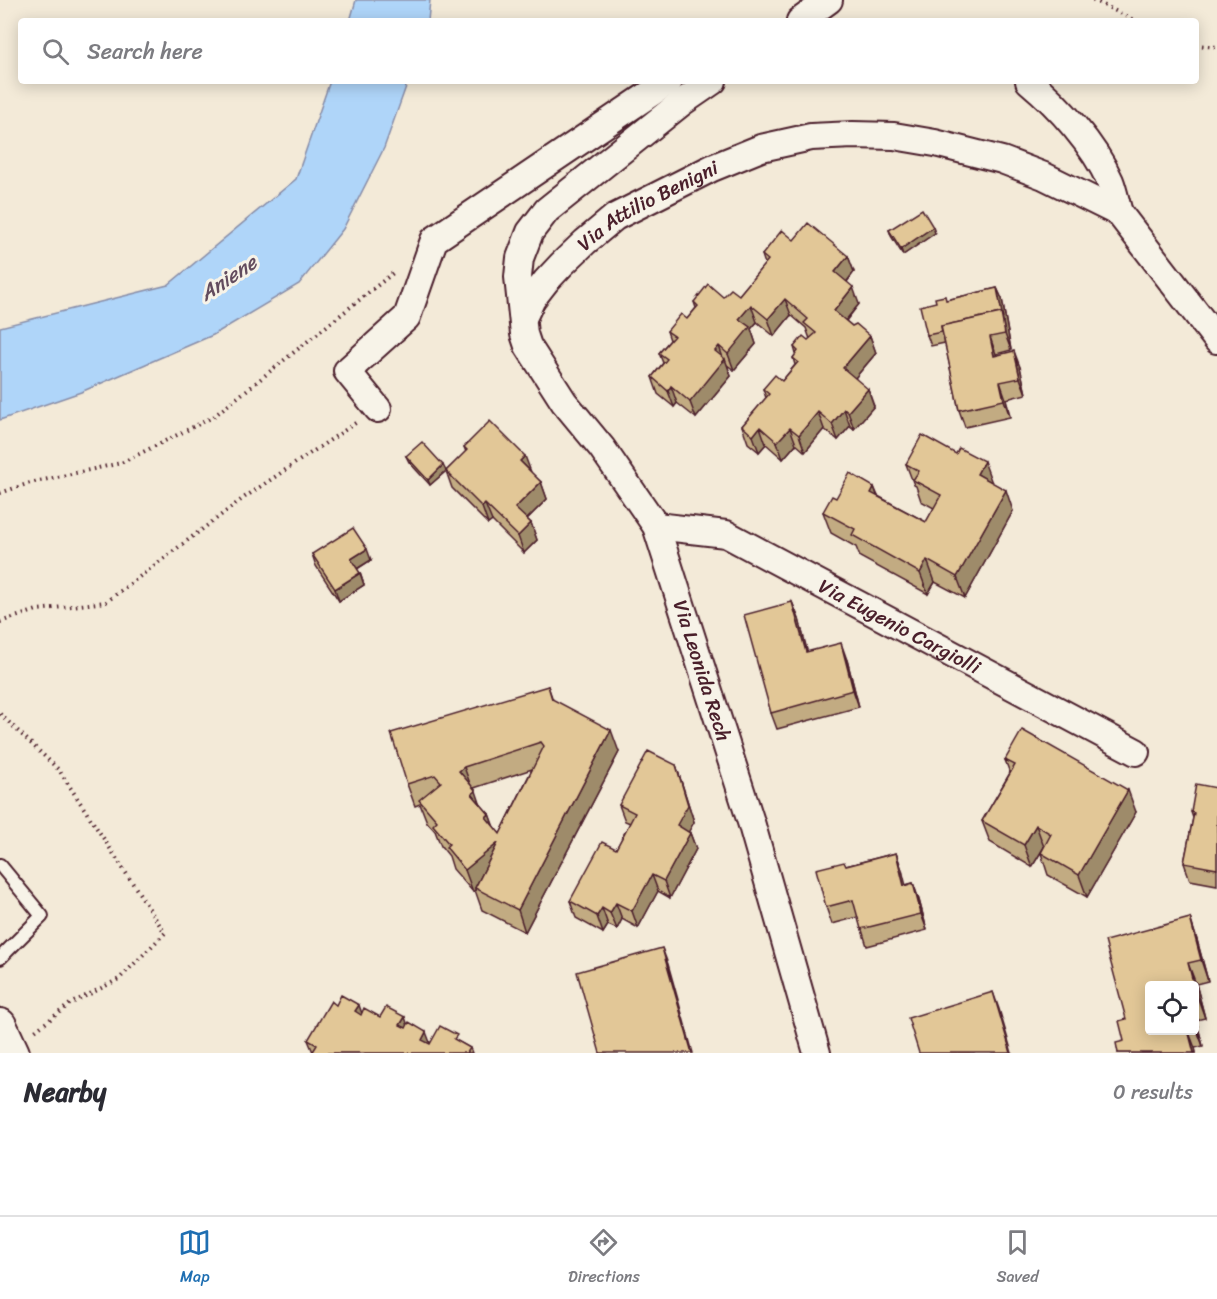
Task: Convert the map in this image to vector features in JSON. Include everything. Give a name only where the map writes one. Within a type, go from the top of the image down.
[{"type":"street","points":[[805,18],[824,5]]},
{"type":"street","points":[[378,409],[346,371],[407,317],[435,240],[665,84]]},
{"type":"street","points":[[523,318],[518,277],[520,258],[530,232],[547,210],[681,103],[709,84]]},
{"type":"street","name":"Via Attilio Benigni","points":[[1032,84],[1070,120],[1110,182],[1119,213],[1217,340]]},
{"type":"street","name":"Via Attilio Benigni","points":[[523,318],[532,299],[554,272],[585,242],[615,218],[712,168],[761,148],[811,137],[894,136],[935,143],[1002,160],[1044,176],[1119,213]]},
{"type":"street","name":"Via Leonida Rech","points":[[523,318],[524,334],[537,361],[564,402],[602,448],[656,526],[751,822],[817,1053]]},
{"type":"street","name":"Via Eugenio Cargiolli","points":[[656,526],[726,534],[1136,752]]},
{"type":"street","points":[[0,1025],[23,1043]]},
{"type":"lane","points":[[0,865],[42,916],[0,958]]},
{"type":"path","points":[[1093,0],[1130,18]]},
{"type":"path","points":[[1199,45],[1217,47]]},
{"type":"path","points":[[0,493],[30,483],[121,463],[213,417],[398,270]]},
{"type":"path","points":[[0,622],[37,610],[106,602],[245,497],[378,409]]},
{"type":"path","points":[[0,714],[59,770],[165,933],[120,979],[70,1004],[23,1043]]},
{"type":"water","points":[[356,0],[430,0],[428,18],[351,18]]},
{"type":"water","name":"Aniene","points":[[329,84],[407,84],[384,148],[343,229],[299,284],[213,335],[81,392],[0,420],[0,327],[168,285],[296,179]]},
{"type":"building","points":[[922,209],[933,227],[901,249],[889,230]]},
{"type":"building","points":[[808,223],[848,256],[835,272],[853,287],[834,311],[852,326],[856,324],[870,336],[843,368],[868,389],[848,412],[844,409],[832,424],[818,412],[799,435],[790,428],[777,442],[760,427],[753,436],[742,426],[769,394],[763,389],[775,375],[782,381],[798,362],[793,358],[798,351],[794,347],[803,336],[808,340],[816,333],[804,323],[808,319],[785,299],[768,319],[751,305],[739,319],[750,327],[728,354],[719,346],[715,351],[725,359],[690,402],[671,386],[668,391],[652,377],[667,359],[659,353],[674,336],[667,331],[681,314],[687,319],[698,306],[694,302],[708,284],[723,297],[731,289],[739,295],[768,260],[762,255],[782,230],[794,240]]},
{"type":"building","points":[[997,288],[1003,319],[1001,313],[941,326],[942,332],[927,335],[920,306],[936,302],[935,298],[945,296],[946,300]]},
{"type":"building","points":[[1001,313],[1005,334],[990,337],[994,356],[1014,351],[1020,378],[1000,382],[1004,400],[959,410],[941,326]]},
{"type":"building","points":[[490,421],[525,456],[520,461],[541,482],[515,508],[531,523],[518,536],[485,504],[482,507],[446,471],[467,450],[464,447]]},
{"type":"building","points":[[922,435],[956,454],[959,448],[984,461],[977,474],[1006,490],[957,577],[927,560],[920,573],[852,535],[855,529],[823,512],[832,496],[836,498],[850,473],[874,487],[871,493],[926,522],[941,495],[913,480],[919,471],[906,464]]},
{"type":"building","points":[[422,442],[443,465],[428,480],[406,456]]},
{"type":"building","points":[[353,528],[367,549],[351,559],[360,573],[335,589],[312,554]]},
{"type":"building","points":[[792,602],[806,652],[841,643],[853,690],[771,713],[744,615]]},
{"type":"building","points":[[548,686],[552,699],[611,730],[518,910],[475,888],[498,843],[465,870],[446,847],[449,844],[433,825],[437,821],[419,800],[441,782],[435,775],[407,784],[391,733]],"holes":[[[541,742],[544,746],[500,834],[486,817],[489,814],[472,794],[476,791],[459,771],[464,767]]]},
{"type":"building","points":[[1022,730],[1128,790],[1079,875],[1041,853],[1051,834],[1036,825],[1024,845],[982,821],[1015,765],[1005,760]]},
{"type":"building","points":[[648,751],[676,765],[688,805],[677,825],[690,833],[664,881],[652,875],[632,911],[616,903],[610,913],[602,908],[597,916],[570,901],[602,842],[616,849],[635,813],[619,805]]},
{"type":"building","points":[[1196,784],[1217,788],[1217,869],[1184,863],[1194,813],[1191,812]]},
{"type":"building","points":[[896,853],[904,886],[913,883],[921,914],[861,929],[853,900],[826,907],[816,869],[844,862],[846,866]]},
{"type":"building","points":[[1190,918],[1201,960],[1188,963],[1193,981],[1145,981],[1145,1035],[1189,1035],[1194,1053],[1118,1053],[1116,1043],[1124,1041],[1119,1021],[1126,1019],[1105,941]]},
{"type":"building","points":[[662,948],[692,1053],[600,1053],[577,972]]},
{"type":"building","points":[[993,992],[1011,1053],[919,1053],[908,1018]]},
{"type":"building","points":[[341,995],[359,1005],[355,1011],[361,1015],[364,1008],[380,1017],[386,1007],[405,1017],[400,1025],[406,1028],[409,1022],[426,1032],[422,1040],[430,1044],[440,1026],[457,1035],[454,1039],[470,1048],[467,1053],[312,1053],[317,1045],[308,1040],[331,1001],[336,1005]]}]
